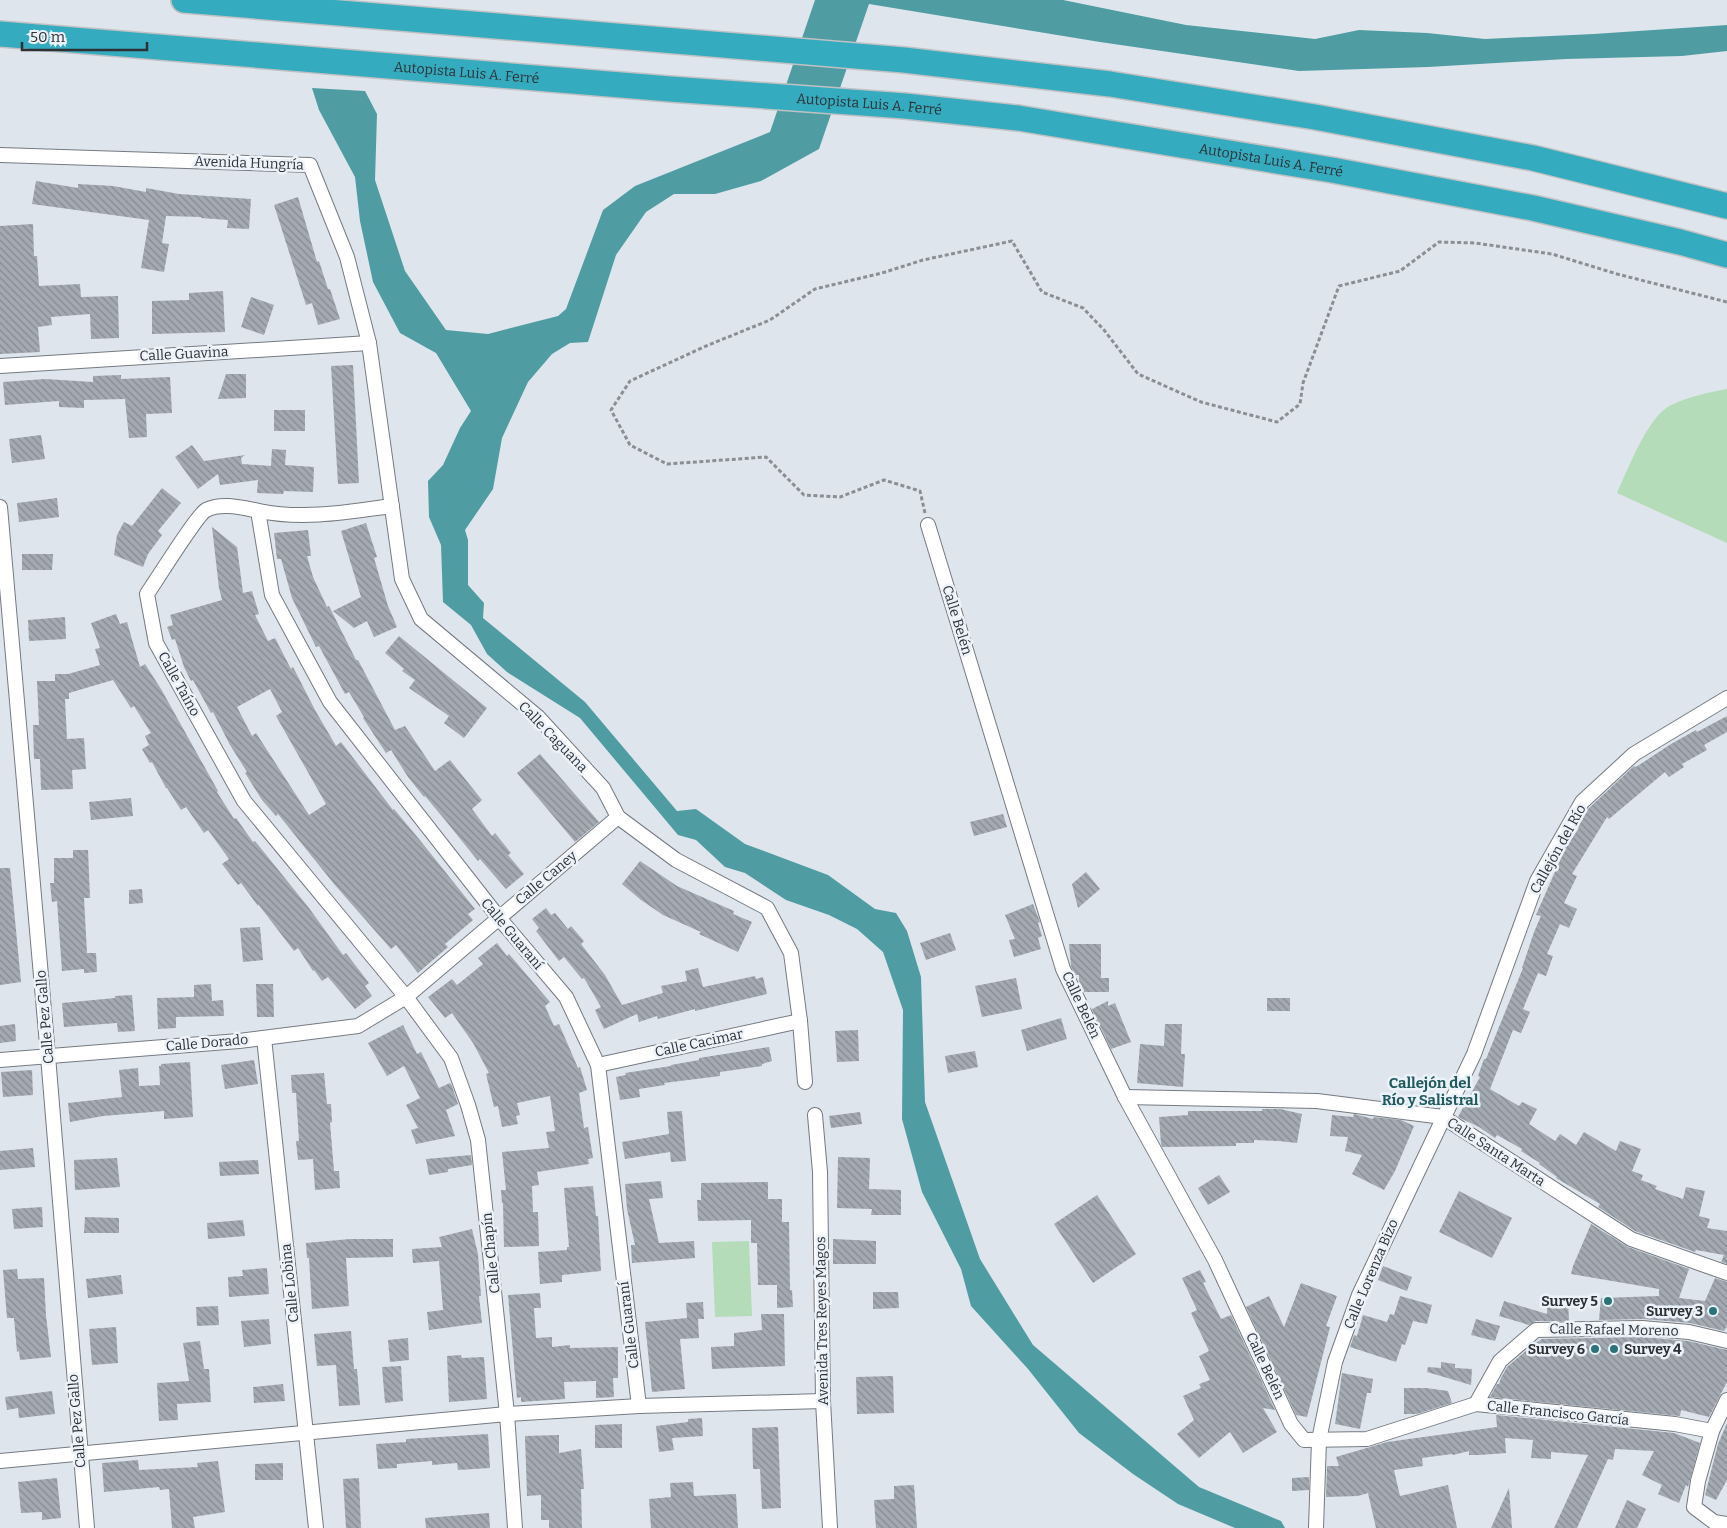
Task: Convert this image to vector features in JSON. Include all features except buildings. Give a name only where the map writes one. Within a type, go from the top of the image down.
[{"type":"highway","points":[[184,0],[904,60],[1110,84],[1315,117],[1533,158],[1727,206]]},
{"type":"highway","name":"Autopista Luis A. Ferré","points":[[0,34],[670,89],[904,106],[1018,118],[1332,170],[1533,208],[1727,254]]},
{"type":"street","name":"Avenida Hungría","points":[[0,155],[310,164],[347,257],[369,343]]},
{"type":"street","name":"Calle Guavina","points":[[0,366],[369,343]]},
{"type":"street","name":"Calle Caguana","points":[[369,343],[402,579],[421,619],[538,717],[603,788],[618,817],[676,860],[768,908],[791,953],[800,1021],[805,1082]]},
{"type":"street","name":"Calle Taíno","points":[[392,506],[333,515],[282,515],[243,508],[219,507],[205,510],[195,522],[148,594],[156,643],[244,801],[406,998]]},
{"type":"street","name":"Calle Pez Gallo","points":[[0,507],[5,606],[48,1056],[87,1528]]},
{"type":"street","name":"Calle Guaraní","points":[[258,511],[272,594],[330,702],[499,918],[566,997],[598,1065],[639,1406]]},
{"type":"street","name":"Calle Belén","points":[[928,525],[1063,969],[1125,1097],[1215,1260],[1291,1424],[1304,1440],[1319,1440]]},
{"type":"street","name":"Callejón del Río","points":[[1443,1117],[1474,1054],[1537,881],[1582,802],[1634,754],[1727,698]]},
{"type":"street","name":"Calle Caney","points":[[406,998],[618,817]]},
{"type":"street","name":"Calle Dorado","points":[[0,1060],[264,1038],[358,1026],[406,998]]},
{"type":"street","name":"Calle Chapín","points":[[406,998],[452,1058],[478,1140],[507,1414],[515,1528]]},
{"type":"street","name":"Calle Cacimar","points":[[598,1065],[800,1021]]},
{"type":"street","name":"Calle Lobina","points":[[264,1038],[316,1528]]},
{"type":"street","name":"Calle Santa Marta","points":[[1125,1097],[1317,1102],[1443,1117],[1632,1240],[1727,1273]]},
{"type":"street","name":"Avenida Tres Reyes Magos","points":[[815,1115],[820,1172],[823,1401],[830,1528]]},
{"type":"street","name":"Calle Lorenza Bizo","points":[[1316,1528],[1319,1440],[1335,1362],[1359,1295],[1443,1117]]},
{"type":"street","name":"Calle Rafael Moreno","points":[[1476,1404],[1500,1361],[1536,1330],[1642,1328],[1689,1332],[1727,1340]]},
{"type":"street","points":[[1727,1400],[1712,1430],[1698,1481],[1694,1507],[1714,1522],[1727,1524]]},
{"type":"street","points":[[0,1461],[507,1414],[639,1406],[823,1401]]},
{"type":"street","name":"Calle Francisco García","points":[[1319,1440],[1367,1439],[1476,1404],[1675,1424],[1712,1430]]},
{"type":"path","points":[[928,525],[920,491],[884,480],[840,497],[804,495],[766,456],[667,464],[630,446],[611,410],[630,381],[706,346],[770,320],[815,289],[882,273],[922,260],[1012,241],[1042,292],[1083,308],[1104,330],[1138,374],[1202,402],[1277,422],[1300,404],[1303,383],[1339,286],[1400,271],[1438,242],[1475,242],[1552,254],[1617,274],[1727,302]]},
{"type":"green space","points":[[1727,389],[1727,543],[1617,493],[1646,432],[1662,411],[1684,400]]},
{"type":"green space","points":[[749,1241],[752,1316],[715,1317],[712,1242]]},
{"type":"water","points":[[815,0],[1063,0],[1186,25],[1315,39],[1359,30],[1427,33],[1485,39],[1727,25],[1727,51],[1682,56],[1566,59],[1428,67],[1299,71],[1100,42],[869,4],[819,149],[761,181],[715,194],[674,194],[646,212],[616,255],[588,342],[570,343],[552,354],[528,382],[502,438],[493,489],[465,530],[468,540],[468,585],[484,603],[483,618],[585,702],[677,811],[696,809],[745,844],[828,875],[875,909],[896,913],[907,931],[921,977],[925,1102],[980,1259],[1033,1345],[1199,1487],[1281,1521],[1285,1528],[1235,1528],[1178,1504],[1133,1474],[1079,1433],[1028,1369],[971,1306],[961,1269],[922,1192],[902,1119],[903,1010],[883,952],[857,929],[829,915],[786,900],[745,873],[725,867],[696,840],[678,835],[580,718],[507,672],[487,654],[471,625],[443,602],[441,545],[429,517],[428,481],[443,465],[460,428],[471,411],[436,353],[400,333],[373,282],[360,221],[355,177],[319,110],[312,88],[365,91],[377,114],[375,180],[405,271],[446,330],[488,334],[558,316],[566,309],[603,210],[635,186],[770,132]]},
{"type":"place","name":"Survey 5","points":[[1608,1301]]},
{"type":"place","name":"Survey 3","points":[[1713,1311]]},
{"type":"place","name":"Survey 6","points":[[1595,1349]]},
{"type":"place","name":"Survey 4","points":[[1614,1349]]},
{"type":"district","name":"Callejón del Río y Salistral","points":[[1430,1092]]}]
